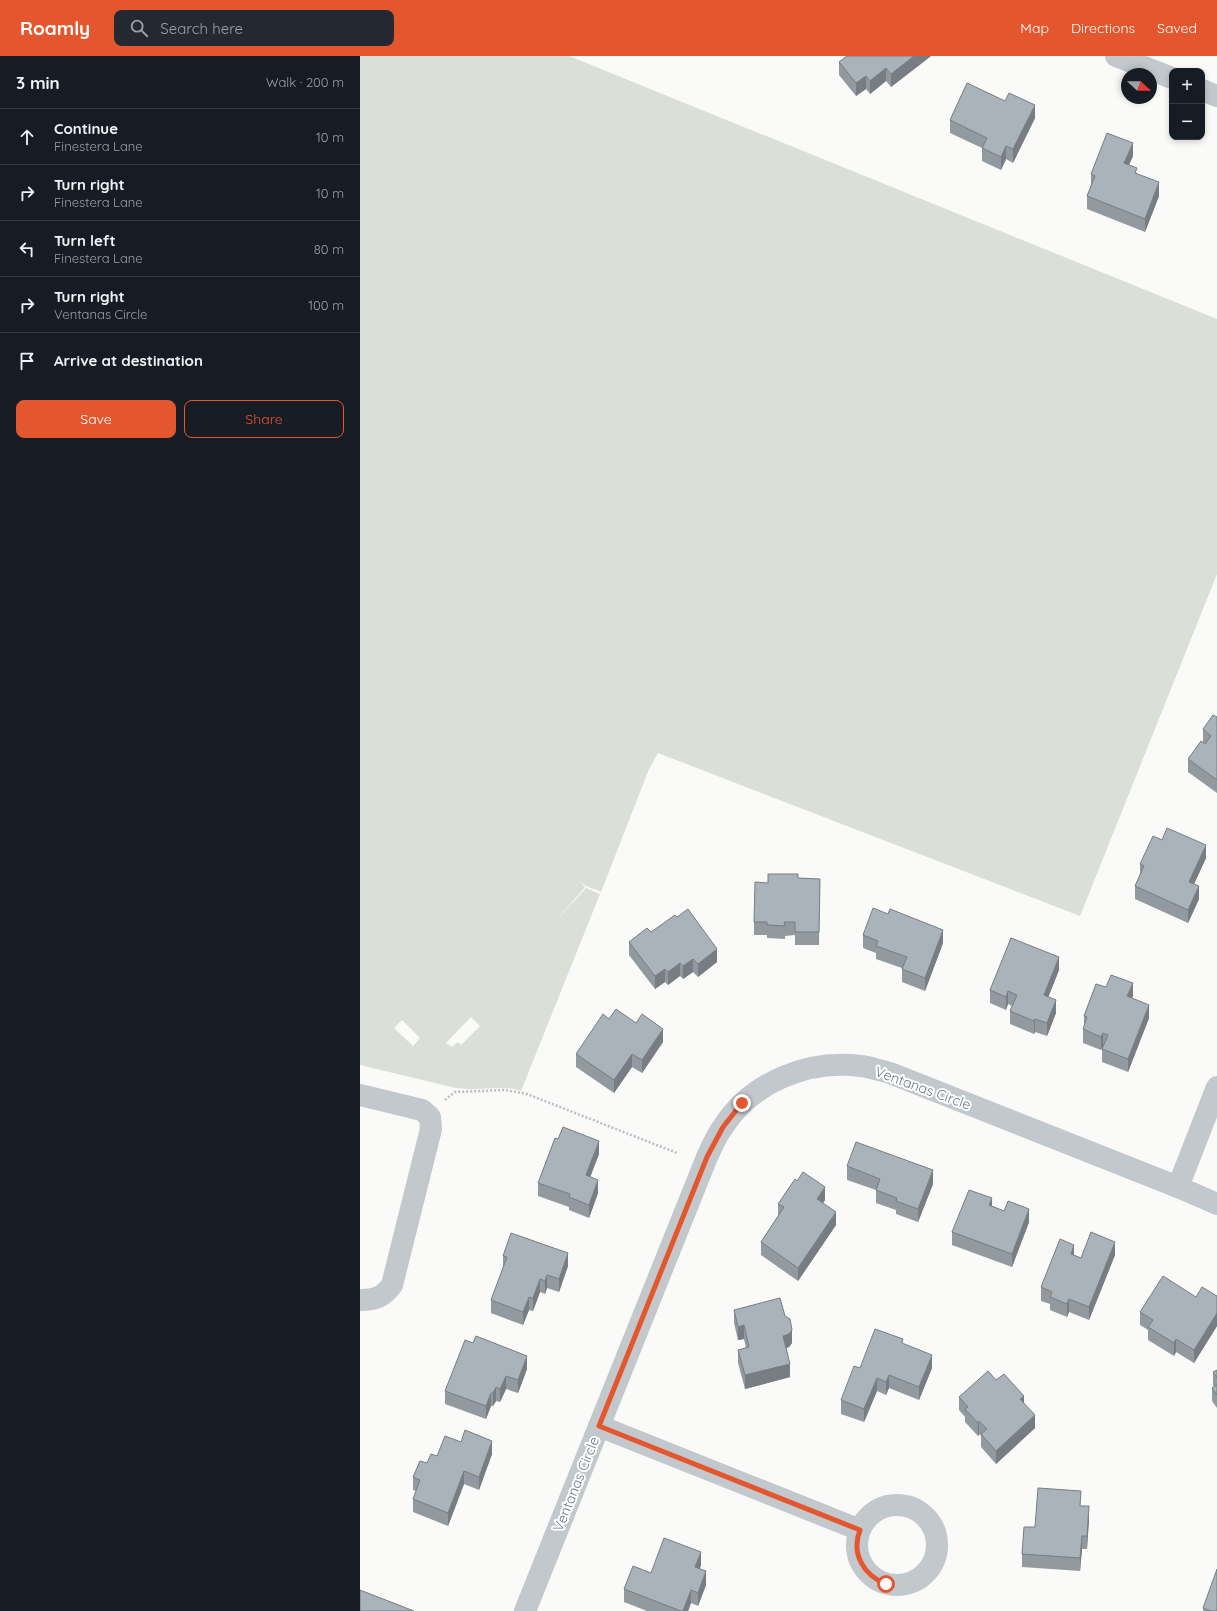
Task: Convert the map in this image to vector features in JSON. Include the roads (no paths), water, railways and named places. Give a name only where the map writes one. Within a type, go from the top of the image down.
[{"type":"street","points":[[1116,56],[1169,77]]},
{"type":"street","points":[[1205,91],[1217,96]]},
{"type":"street","name":"Ventanas Circle","points":[[525,1611],[707,1157],[723,1127],[742,1103],[767,1084],[788,1074],[812,1068],[836,1065],[860,1066],[890,1073],[1178,1187],[1217,1204]]},
{"type":"street","points":[[1178,1187],[1217,1087]]},
{"type":"street","points":[[360,1095],[422,1110],[430,1117],[431,1129],[392,1285],[384,1295],[372,1299],[360,1300]]},
{"type":"street","points":[[599,1426],[860,1530]]}]
